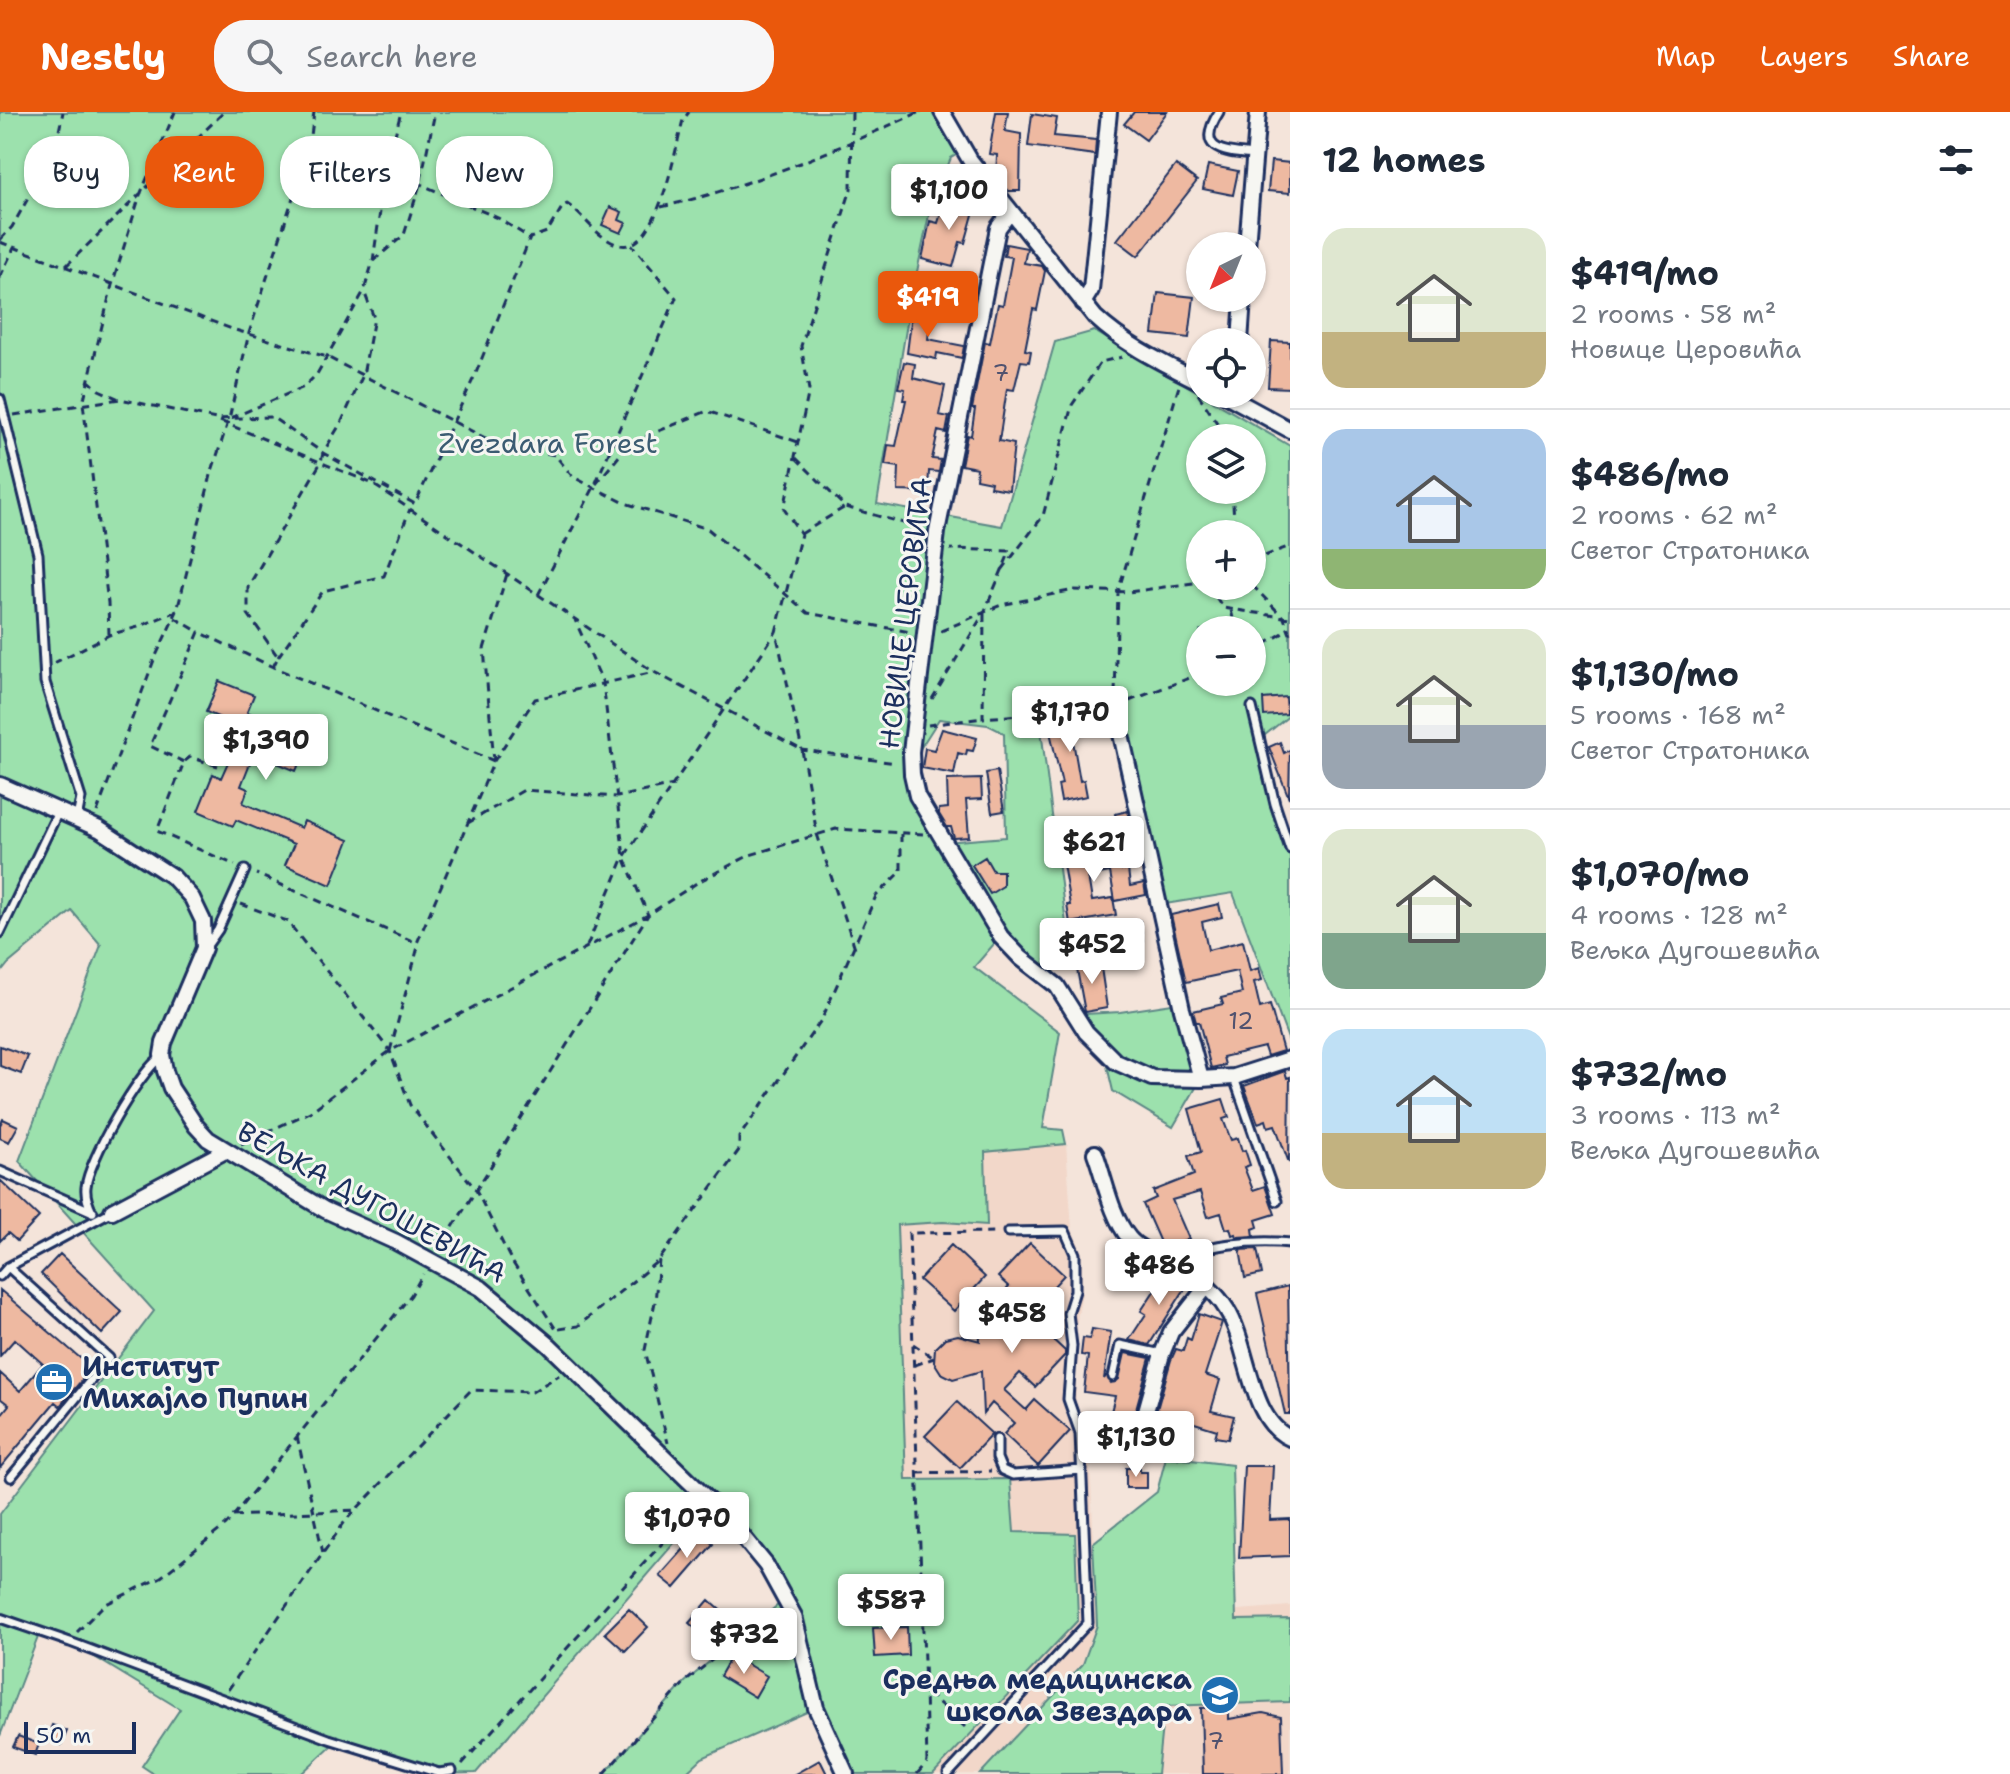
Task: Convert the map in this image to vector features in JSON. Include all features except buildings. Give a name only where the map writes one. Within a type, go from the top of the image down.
[{"type":"street","points":[[942,112],[970,160],[1083,303],[1110,332],[1186,375]]},
{"type":"street","points":[[1083,303],[1091,290],[1109,112]]},
{"type":"street","points":[[1248,232],[1258,112]]},
{"type":"street","name":"НОВИЦЕ ЦЕРОВИЋА","points":[[1010,212],[998,228],[937,532],[911,752],[917,796],[1001,937],[1021,958],[1057,986],[1086,1032],[1105,1053],[1126,1068],[1152,1078],[1201,1079],[1234,1077],[1290,1059]]},
{"type":"street","points":[[1252,408],[1290,430]]},
{"type":"street","points":[[1115,707],[1182,1009],[1201,1079]]},
{"type":"street","points":[[0,785],[92,825],[153,862],[187,890],[203,921],[204,948],[164,1043],[162,1055]]},
{"type":"street","name":"ВЕЉКА ДУГОШЕВИЋА","points":[[162,1055],[165,1071],[182,1108],[196,1126],[225,1151],[325,1210],[432,1260],[481,1288],[547,1342],[730,1521],[766,1565],[794,1616],[816,1708],[846,1774]]},
{"type":"street","points":[[109,1213],[225,1151]]},
{"type":"street","points":[[1095,1153],[1121,1225],[1131,1240],[1207,1286],[1226,1308],[1235,1325],[1261,1406],[1270,1424],[1290,1438]]},
{"type":"street","points":[[1134,1454],[1171,1332],[1207,1286]]},
{"type":"lane","points":[[1219,112],[1211,127],[1214,146],[1222,152],[1254,155]]},
{"type":"lane","points":[[0,399],[38,554],[45,682],[81,798],[77,818]]},
{"type":"lane","points":[[1252,707],[1275,804],[1290,849]]},
{"type":"lane","points":[[0,933],[59,810]]},
{"type":"lane","points":[[204,948],[218,930],[245,870]]},
{"type":"lane","points":[[92,1212],[86,1194],[88,1175],[140,1077],[162,1055]]},
{"type":"lane","points":[[1234,1077],[1277,1201]]},
{"type":"lane","points":[[0,1171],[92,1212],[109,1213]]},
{"type":"lane","points":[[0,1276],[8,1267],[109,1213]]},
{"type":"lane","points":[[948,1774],[1088,1623],[1080,1433],[1068,1399],[1072,1346],[1068,1313],[1075,1291],[1075,1254],[1065,1231],[1008,1232]]},
{"type":"lane","points":[[1175,1265],[1187,1255],[1235,1244],[1259,1241],[1290,1243]]},
{"type":"lane","points":[[8,1267],[109,1358],[11,1477]]},
{"type":"lane","points":[[1113,1377],[1120,1345],[1162,1354]]},
{"type":"lane","points":[[997,1439],[997,1458],[1002,1470],[1015,1475],[1082,1470]]},
{"type":"lane","points":[[0,1618],[329,1739],[439,1773],[452,1771]]},
{"type":"path","points":[[63,112],[55,150],[12,227],[0,241],[112,285],[327,357],[493,442],[555,455],[573,477],[625,503],[708,529],[808,613],[927,635],[1001,605],[1074,590],[1118,592],[1186,584]]},
{"type":"path","points":[[109,635],[108,603],[83,403],[112,285],[140,195],[175,112]]},
{"type":"path","points":[[65,268],[224,112]]},
{"type":"path","points":[[310,136],[314,112]]},
{"type":"path","points":[[395,136],[401,112]]},
{"type":"path","points":[[435,112],[420,184],[498,218],[530,238]]},
{"type":"path","points":[[228,421],[272,417],[323,453],[415,504],[476,373],[530,238],[547,232],[567,204],[591,227],[610,239],[620,245],[632,245],[642,237],[661,207],[683,120],[689,112]]},
{"type":"path","points":[[801,534],[784,509],[809,390],[801,346],[851,189],[852,112]]},
{"type":"path","points":[[661,207],[762,177],[920,112]]},
{"type":"path","points":[[92,825],[154,660],[177,611],[249,333],[288,208]]},
{"type":"path","points":[[228,421],[304,387],[317,374],[364,291],[373,261],[380,208]]},
{"type":"path","points":[[373,261],[404,235],[412,208]]},
{"type":"path","points":[[538,595],[594,487],[676,298],[632,245]]},
{"type":"path","points":[[0,277],[14,247]]},
{"type":"path","points":[[278,657],[248,614],[248,587],[321,462],[363,375],[374,318],[364,291]]},
{"type":"path","points":[[1002,570],[1043,516],[1072,405],[1101,362],[1143,353]]},
{"type":"path","points":[[1183,373],[1218,424]]},
{"type":"path","points":[[1115,707],[1118,592],[1183,373]]},
{"type":"path","points":[[88,380],[99,390],[120,399],[228,421],[371,483],[654,672],[802,750],[894,764],[911,752]]},
{"type":"path","points":[[6,417],[120,399]]},
{"type":"path","points":[[594,487],[630,443],[707,411],[798,442]]},
{"type":"path","points":[[795,457],[845,507],[937,532]]},
{"type":"path","points":[[587,946],[624,857],[776,632],[801,534],[845,507]]},
{"type":"path","points":[[273,667],[323,591],[384,576],[410,509]]},
{"type":"path","points":[[1266,555],[1290,546]]},
{"type":"path","points":[[931,701],[984,613],[1010,551],[935,549]]},
{"type":"path","points":[[494,761],[484,649],[507,574]]},
{"type":"path","points":[[1266,599],[1284,618],[1289,632],[1266,644]]},
{"type":"path","points":[[1218,600],[1223,608],[1290,618]]},
{"type":"path","points":[[1231,609],[1233,616]]},
{"type":"path","points":[[44,668],[109,635],[177,611]]},
{"type":"path","points":[[983,718],[984,613]]},
{"type":"path","points":[[174,617],[273,667],[494,761]]},
{"type":"path","points":[[575,620],[603,683],[624,857],[648,915]]},
{"type":"path","points":[[184,762],[150,746],[199,632]]},
{"type":"path","points":[[776,632],[817,834],[854,947]]},
{"type":"path","points":[[218,766],[190,757],[184,762],[157,831],[417,943],[494,761],[535,699],[654,672]]},
{"type":"path","points":[[915,726],[1115,707],[1186,679]]},
{"type":"path","points":[[1250,696],[1252,707]]},
{"type":"path","points":[[467,824],[524,790],[617,797],[674,785]]},
{"type":"path","points":[[225,1151],[310,1112],[390,1051],[648,915],[698,882],[750,855],[836,829],[939,835]]},
{"type":"path","points":[[547,1342],[559,1329],[578,1326],[659,1260],[739,1150],[739,1137],[822,1019],[876,896],[901,872],[901,833]]},
{"type":"path","points":[[232,900],[287,921],[390,1051],[410,1105],[476,1190],[511,1260],[559,1329]]},
{"type":"path","points":[[70,1642],[104,1605],[161,1577],[233,1516],[411,1295],[648,915]]},
{"type":"path","points":[[390,1051],[423,930]]},
{"type":"path","points":[[917,1774],[927,1762],[909,1233],[1008,1232]]},
{"type":"path","points":[[659,1260],[655,1302],[645,1350],[669,1439],[666,1459]]},
{"type":"path","points":[[913,1344],[934,1358],[914,1365]]},
{"type":"path","points":[[221,1700],[356,1510],[471,1390],[532,1392],[572,1367]]},
{"type":"path","points":[[297,1436],[323,1554]]},
{"type":"path","points":[[918,1473],[1002,1470]]},
{"type":"path","points":[[452,1771],[463,1763],[705,1497]]},
{"type":"path","points":[[233,1516],[356,1510]]},
{"type":"path","points":[[604,1774],[685,1682],[786,1599]]},
{"type":"path","points":[[925,1690],[965,1727]]},
{"type":"shaded area","points":[[1066,1144],[1072,1229],[1082,1253],[1082,1293],[1076,1326],[1076,1402],[1089,1439],[1093,1526],[1105,1644],[978,1774],[865,1774],[855,1229],[985,1152]]},
{"type":"shaded area","name":"Средња медицинска школа Звездара","points":[[1290,1606],[1290,1774],[1153,1774],[1148,1617]]},
{"type":"green space","name":"Zvezdara Forest","points":[[0,112],[942,112],[963,151],[951,158],[930,210],[910,305],[877,504],[1002,526],[1055,342],[1094,331],[1186,385],[1186,408],[1225,408],[1253,424],[1186,424],[1186,504],[1266,504],[1266,432],[1290,446],[1290,715],[1260,739],[1283,836],[1290,842],[1290,1044],[1233,893],[1159,905],[1201,1079],[1173,1127],[1113,1091],[1104,1053],[1059,989],[1000,937],[974,967],[1060,1032],[1043,1128],[1063,1130],[1066,1144],[985,1152],[987,1225],[943,1222],[897,1225],[906,1480],[1010,1479],[1014,1532],[1075,1534],[1078,1620],[933,1774],[846,1774],[816,1708],[702,1758],[685,1774],[604,1774],[685,1682],[785,1599],[707,1505],[476,1773],[433,1774],[333,1744],[301,1774],[154,1774],[142,1766],[180,1709],[70,1642],[40,1632],[0,1736],[0,1514],[154,1311],[19,1161],[101,945],[72,911],[0,974]],"holes":[[[1115,707],[1179,1003],[1085,1014],[1046,960],[1074,952],[1067,931],[1040,722]],[[939,719],[988,725],[1004,733],[1006,837],[945,842],[912,774],[911,763]]]},
{"type":"green space","points":[[1166,1457],[1232,1465],[1236,1620],[1290,1619],[1290,1702],[1164,1706],[1157,1774],[980,1774],[1083,1664],[1097,1625],[1093,1543],[1157,1492]]},
{"type":"place","name":"Институт Михајло Пупин","points":[[54,1382]]},
{"type":"place","name":"Средња медицинска школа Звездара","points":[[1220,1695]]}]
